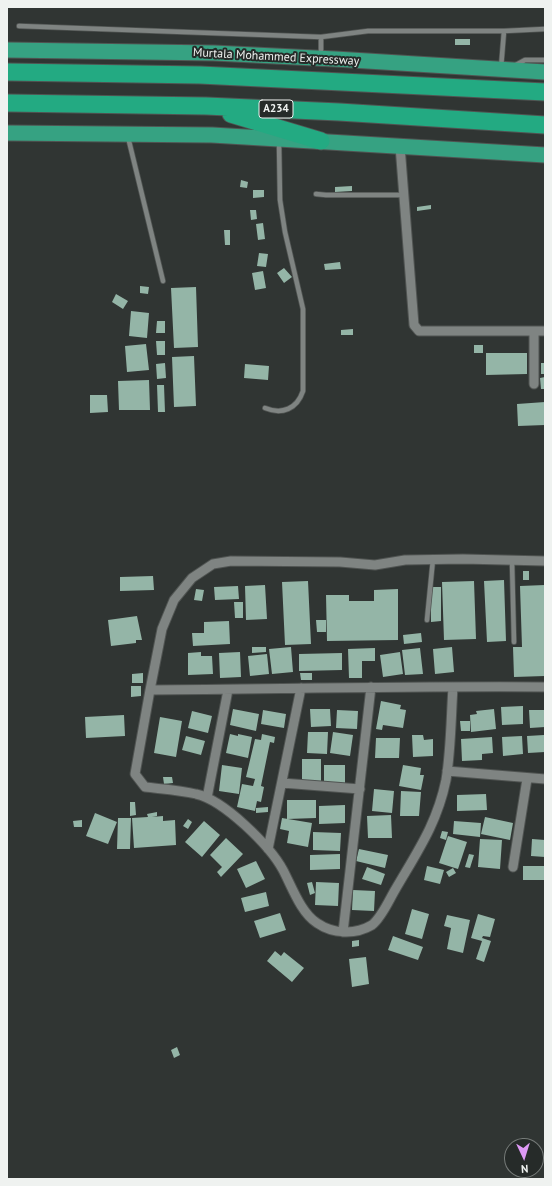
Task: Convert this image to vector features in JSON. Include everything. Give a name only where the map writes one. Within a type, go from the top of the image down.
[{"type":"highway","name":"Murtala Mohammed Expressway","points":[[7,50],[214,53],[545,72]]},
{"type":"highway","name":"Murtala Mohammed Expressway","points":[[7,72],[200,75],[545,92]]},
{"type":"highway","points":[[519,90],[545,88]]},
{"type":"highway","name":"A234","points":[[7,103],[206,106],[338,112],[545,125]]},
{"type":"highway","points":[[206,106],[321,140]]},
{"type":"highway","points":[[7,132],[128,133],[278,138],[545,155]]},
{"type":"street","points":[[400,146],[414,325],[419,331],[545,331]]},
{"type":"street","points":[[534,331],[534,384]]},
{"type":"street","points":[[453,687],[447,771],[438,812],[427,837],[382,912],[372,924],[357,931],[342,932],[329,930],[316,922],[304,909],[280,863],[268,849],[215,801],[197,794],[145,787],[135,774],[162,629],[174,600],[192,578],[213,564],[231,561],[340,562],[375,565],[405,560],[433,559],[545,561]]},
{"type":"street","points":[[150,690],[371,687],[545,687]]},
{"type":"street","points":[[342,932],[371,687]]},
{"type":"street","points":[[268,849],[301,688]]},
{"type":"street","points":[[207,798],[228,690]]},
{"type":"street","points":[[447,771],[545,779]]},
{"type":"street","points":[[513,867],[527,778]]},
{"type":"street","points":[[282,783],[360,789]]},
{"type":"lane","points":[[19,26],[321,37],[368,31],[504,31],[545,29]]},
{"type":"lane","points":[[504,31],[504,70],[525,60],[545,60]]},
{"type":"lane","points":[[321,37],[321,58]]},
{"type":"lane","points":[[128,133],[163,281]]},
{"type":"lane","points":[[265,408],[272,411],[287,410],[300,400],[303,391],[303,310],[285,232],[280,200],[278,138]]},
{"type":"lane","points":[[316,194],[404,195]]},
{"type":"lane","points":[[428,620],[433,559]]},
{"type":"lane","points":[[512,561],[514,642]]},
{"type":"building","points":[[455,39],[470,39],[470,45],[455,45]]},
{"type":"building","points":[[241,180],[248,182],[247,188],[240,187]]},
{"type":"building","points":[[352,186],[352,191],[335,192],[335,187]]},
{"type":"building","points":[[253,190],[264,190],[264,197],[253,198]]},
{"type":"building","points":[[431,205],[431,209],[417,211],[417,207]]},
{"type":"building","points":[[250,210],[256,210],[257,219],[251,220]]},
{"type":"building","points":[[263,223],[265,239],[258,240],[256,224]]},
{"type":"building","points":[[224,230],[230,230],[230,245],[225,245]]},
{"type":"building","points":[[259,253],[268,254],[266,267],[257,266]]},
{"type":"building","points":[[340,262],[341,269],[325,270],[324,264]]},
{"type":"building","points":[[284,268],[292,277],[284,283],[277,273]]},
{"type":"building","points":[[263,271],[266,288],[255,290],[252,273]]},
{"type":"building","points":[[140,286],[149,287],[148,294],[140,293]]},
{"type":"building","points":[[196,287],[198,347],[174,348],[171,288]]},
{"type":"building","points":[[116,294],[128,301],[123,309],[112,302]]},
{"type":"building","points":[[131,311],[149,313],[147,338],[129,336]]},
{"type":"building","points":[[157,321],[165,321],[165,333],[156,333]]},
{"type":"building","points":[[353,329],[353,335],[341,335],[341,330]]},
{"type":"building","points":[[156,341],[165,341],[165,355],[157,355]]},
{"type":"building","points":[[146,344],[149,370],[127,372],[125,346]]},
{"type":"building","points":[[474,345],[483,345],[483,353],[474,353]]},
{"type":"building","points":[[486,353],[527,353],[527,374],[486,375]]},
{"type":"building","points":[[194,356],[196,406],[174,407],[172,357]]},
{"type":"building","points":[[165,363],[166,378],[157,379],[156,364]]},
{"type":"building","points":[[541,363],[545,363],[545,374],[541,374]]},
{"type":"building","points":[[245,364],[269,366],[268,380],[244,378]]},
{"type":"building","points":[[545,377],[545,389],[541,389],[540,378]]},
{"type":"building","points":[[149,380],[150,410],[119,410],[118,381]]},
{"type":"building","points":[[157,385],[164,385],[165,412],[158,412]]},
{"type":"building","points":[[90,395],[107,395],[108,412],[90,413]]},
{"type":"building","points":[[545,402],[545,425],[518,426],[517,404]]},
{"type":"building","points":[[523,571],[529,571],[529,580],[523,580]]},
{"type":"building","points":[[153,576],[154,590],[120,591],[120,577]]},
{"type":"building","points":[[504,580],[506,641],[487,642],[484,581]]},
{"type":"building","points":[[308,581],[311,644],[285,645],[282,582]]},
{"type":"building","points":[[474,581],[476,639],[444,640],[442,582]]},
{"type":"building","points":[[265,585],[267,619],[246,620],[245,586]]},
{"type":"building","points":[[545,585],[545,676],[514,677],[513,647],[522,647],[520,586]]},
{"type":"building","points":[[238,586],[239,599],[215,600],[214,587]]},
{"type":"building","points":[[431,587],[441,587],[441,621],[431,622]]},
{"type":"building","points":[[196,589],[204,590],[202,601],[194,600]]},
{"type":"building","points":[[398,589],[398,640],[327,641],[326,595],[349,595],[349,601],[374,601],[374,590]]},
{"type":"building","points":[[234,602],[243,602],[243,618],[235,618]]},
{"type":"building","points":[[137,616],[142,640],[136,640],[136,643],[111,646],[108,620]]},
{"type":"building","points":[[316,620],[326,620],[326,632],[317,632]]},
{"type":"building","points":[[229,621],[230,644],[193,646],[192,633],[204,633],[204,622]]},
{"type":"building","points":[[421,633],[422,642],[404,644],[403,635]]},
{"type":"building","points":[[252,647],[266,647],[266,652],[252,653]]},
{"type":"building","points":[[291,647],[293,672],[272,674],[269,649]]},
{"type":"building","points":[[452,647],[454,672],[435,674],[433,649]]},
{"type":"building","points":[[375,648],[375,661],[362,661],[362,678],[349,678],[348,649]]},
{"type":"building","points":[[420,648],[423,674],[405,675],[402,650]]},
{"type":"building","points":[[201,652],[201,656],[212,656],[213,674],[188,675],[188,653]]},
{"type":"building","points":[[240,652],[241,677],[220,678],[219,653]]},
{"type":"building","points":[[400,652],[403,674],[383,677],[380,655]]},
{"type":"building","points":[[342,653],[342,670],[299,671],[299,654]]},
{"type":"building","points":[[267,654],[269,674],[250,676],[248,656]]},
{"type":"building","points":[[143,673],[143,683],[132,683],[132,674]]},
{"type":"building","points":[[300,673],[312,673],[312,680],[301,680]]},
{"type":"building","points":[[131,686],[141,686],[141,696],[131,697]]},
{"type":"building","points":[[381,701],[401,705],[400,709],[406,710],[403,728],[383,725],[382,730],[376,729]]},
{"type":"building","points":[[523,706],[523,724],[502,725],[501,707]]},
{"type":"building","points":[[233,709],[259,714],[256,731],[230,725]]},
{"type":"building","points":[[310,709],[330,709],[331,726],[311,727]]},
{"type":"building","points":[[494,709],[496,729],[471,732],[470,715],[477,714],[476,711]]},
{"type":"building","points":[[263,710],[286,714],[284,728],[261,724]]},
{"type":"building","points":[[337,710],[358,711],[357,729],[336,728]]},
{"type":"building","points":[[529,710],[545,710],[545,727],[530,728]]},
{"type":"building","points":[[192,711],[212,716],[208,733],[188,728]]},
{"type":"building","points":[[124,715],[125,736],[86,738],[85,717]]},
{"type":"building","points":[[160,717],[182,721],[176,757],[154,753]]},
{"type":"building","points":[[460,721],[470,721],[470,731],[461,731]]},
{"type":"building","points":[[308,732],[328,732],[327,754],[307,753]]},
{"type":"building","points":[[333,732],[353,735],[350,756],[330,753]]},
{"type":"building","points":[[230,734],[252,737],[248,758],[226,753]]},
{"type":"building","points":[[262,734],[275,737],[274,743],[270,742],[261,786],[264,787],[261,802],[257,801],[255,811],[237,807],[242,784],[253,786],[255,779],[246,777],[255,739],[261,740]]},
{"type":"building","points":[[412,735],[423,735],[424,740],[433,739],[433,756],[413,757]]},
{"type":"building","points":[[544,735],[545,752],[528,753],[527,736]]},
{"type":"building","points":[[186,736],[205,741],[201,755],[182,750]]},
{"type":"building","points":[[522,736],[523,754],[503,756],[502,737]]},
{"type":"building","points":[[492,737],[493,753],[482,754],[482,760],[462,761],[461,739]]},
{"type":"building","points":[[376,738],[400,738],[399,758],[375,758]]},
{"type":"building","points":[[302,759],[321,759],[321,782],[302,782]]},
{"type":"building","points":[[222,765],[242,768],[239,794],[219,791]]},
{"type":"building","points":[[324,765],[345,765],[345,783],[324,784]]},
{"type":"building","points":[[403,765],[421,768],[420,775],[424,775],[421,790],[399,786]]},
{"type":"building","points":[[163,777],[172,777],[173,783],[164,784]]},
{"type":"building","points":[[374,789],[394,791],[392,813],[372,811]]},
{"type":"building","points":[[401,791],[421,792],[419,816],[400,816]]},
{"type":"building","points":[[486,794],[487,810],[457,811],[457,795]]},
{"type":"building","points":[[287,800],[316,800],[316,818],[287,819]]},
{"type":"building","points":[[130,802],[135,802],[136,815],[130,816]]},
{"type":"building","points":[[345,805],[345,823],[319,824],[319,806]]},
{"type":"building","points":[[268,807],[268,812],[256,813],[256,808]]},
{"type":"building","points":[[157,812],[157,816],[152,817],[163,816],[163,821],[175,820],[176,845],[134,848],[132,818],[148,817],[147,814]]},
{"type":"building","points":[[95,813],[117,822],[108,844],[86,836]]},
{"type":"building","points":[[391,815],[392,838],[368,838],[367,816]]},
{"type":"building","points":[[485,817],[513,823],[510,840],[481,834]]},
{"type":"building","points":[[118,818],[131,818],[130,849],[117,849]]},
{"type":"building","points":[[282,818],[312,823],[308,847],[287,843],[289,831],[280,829]]},
{"type":"building","points":[[188,819],[192,822],[188,829],[183,826]]},
{"type":"building","points":[[82,820],[82,827],[74,827],[73,821]]},
{"type":"building","points":[[204,821],[220,835],[202,857],[185,842]]},
{"type":"building","points":[[454,821],[481,823],[480,837],[453,834]]},
{"type":"building","points":[[442,831],[448,832],[446,840],[440,838]]},
{"type":"building","points":[[313,832],[341,833],[340,851],[313,850]]},
{"type":"building","points":[[448,836],[467,842],[458,869],[439,863]]},
{"type":"building","points":[[226,838],[243,854],[221,877],[217,872],[222,867],[210,855]]},
{"type":"building","points":[[480,839],[502,840],[500,869],[478,867]]},
{"type":"building","points":[[532,839],[545,840],[545,857],[531,856]]},
{"type":"building","points":[[359,849],[388,855],[385,868],[356,861]]},
{"type":"building","points":[[340,854],[340,869],[310,870],[310,855]]},
{"type":"building","points":[[469,854],[474,855],[470,868],[465,867]]},
{"type":"building","points":[[256,861],[265,879],[246,888],[237,869]]},
{"type":"building","points":[[427,866],[444,870],[440,884],[424,880]]},
{"type":"building","points":[[523,866],[545,866],[545,880],[523,880]]},
{"type":"building","points":[[367,867],[385,874],[381,885],[362,879]]},
{"type":"building","points":[[453,868],[456,873],[449,877],[446,872]]},
{"type":"building","points":[[312,882],[315,893],[310,895],[307,883]]},
{"type":"building","points":[[316,882],[339,883],[338,906],[315,905]]},
{"type":"building","points":[[353,890],[375,891],[374,911],[352,910]]},
{"type":"building","points":[[266,892],[269,906],[245,912],[241,898]]},
{"type":"building","points":[[412,909],[429,914],[422,939],[405,934]]},
{"type":"building","points":[[280,913],[286,930],[260,938],[254,921]]},
{"type":"building","points":[[478,914],[495,919],[490,937],[483,936],[482,938],[491,941],[484,962],[476,959],[482,941],[471,938]]},
{"type":"building","points":[[447,915],[470,920],[463,953],[447,949],[451,928],[444,926]]},
{"type":"building","points":[[393,936],[423,947],[418,960],[388,950]]},
{"type":"building","points":[[359,940],[359,946],[352,947],[352,941]]},
{"type":"building","points":[[275,951],[281,956],[284,952],[304,968],[292,982],[267,961]]},
{"type":"building","points":[[366,957],[369,984],[352,987],[349,959]]},
{"type":"building","points":[[177,1047],[180,1055],[174,1058],[171,1050]]}]
